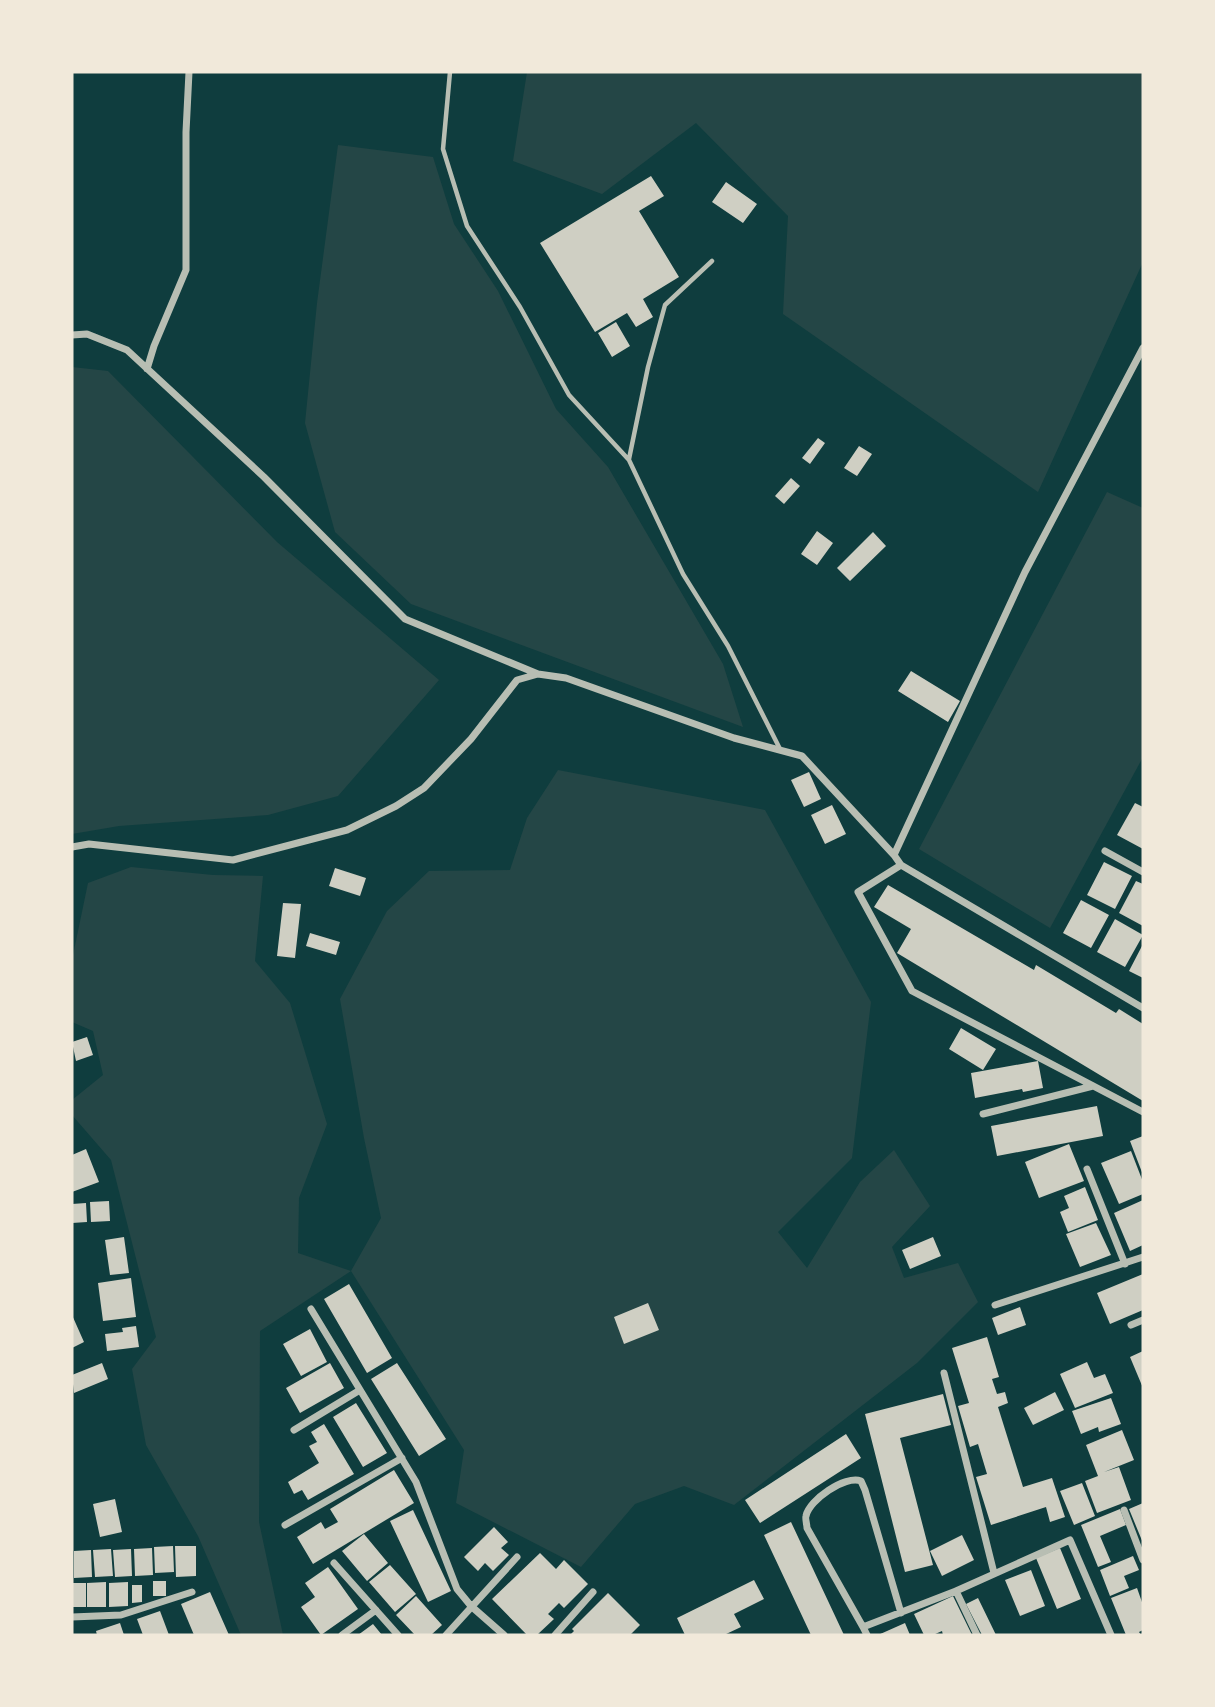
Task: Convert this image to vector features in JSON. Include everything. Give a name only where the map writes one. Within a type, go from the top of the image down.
[{"type":"street","points":[[147,369],[186,270],[189,72]]},
{"type":"street","points":[[72,335],[87,334],[127,350],[264,477],[405,619],[538,674],[566,678],[734,738],[802,757],[901,865],[1143,1007]]},
{"type":"street","points":[[894,855],[1025,572],[1143,348]]},
{"type":"street","points":[[72,847],[89,844],[233,860],[347,830],[397,806],[424,788],[471,739],[517,680],[538,674]]},
{"type":"street","points":[[1105,851],[1143,872]]},
{"type":"street","points":[[901,865],[858,892],[912,991],[1143,1112]]},
{"type":"street","points":[[983,1114],[1093,1086]]},
{"type":"street","points":[[1087,1168],[1125,1264]]},
{"type":"street","points":[[995,1305],[1143,1257]]},
{"type":"street","points":[[311,1309],[416,1482],[457,1589],[471,1606],[504,1635]]},
{"type":"street","points":[[1132,1325],[1143,1320]]},
{"type":"street","points":[[944,1373],[994,1573]]},
{"type":"street","points":[[294,1430],[360,1390]]},
{"type":"street","points":[[285,1525],[402,1458]]},
{"type":"street","points":[[867,1635],[807,1528],[806,1517],[810,1507],[846,1480],[861,1481],[865,1490],[901,1613]]},
{"type":"street","points":[[1124,1510],[1143,1560]]},
{"type":"street","points":[[863,1626],[956,1591],[1070,1540],[1111,1635]]},
{"type":"street","points":[[446,1635],[517,1557]]},
{"type":"street","points":[[334,1563],[398,1635]]},
{"type":"street","points":[[956,1591],[977,1635]]},
{"type":"street","points":[[72,1616],[121,1615],[192,1592]]},
{"type":"street","points":[[555,1635],[593,1592]]},
{"type":"street","points":[[342,1635],[376,1610]]},
{"type":"lane","points":[[450,72],[443,149],[467,226],[520,307],[569,395],[629,460],[683,574],[728,646],[781,750]]},
{"type":"lane","points":[[629,460],[648,367],[666,304],[712,261]]},
{"type":"shaded area","points":[[527,72],[1143,72],[1143,262],[1038,492],[783,314],[788,216],[696,123],[602,194],[513,161]]},
{"type":"shaded area","points":[[338,145],[433,157],[454,224],[498,291],[556,409],[608,467],[723,664],[743,727],[411,604],[335,532],[305,423],[317,303]]},
{"type":"shaded area","points":[[72,367],[108,371],[277,542],[439,680],[338,796],[268,815],[119,826],[72,834]]},
{"type":"shaded area","points":[[1107,492],[1143,508],[1143,757],[1050,928],[919,849]]},
{"type":"shaded area","points":[[558,770],[765,810],[871,1002],[852,1158],[778,1232],[807,1268],[860,1182],[894,1150],[930,1206],[892,1247],[904,1278],[958,1263],[978,1302],[917,1363],[734,1505],[684,1486],[635,1504],[581,1567],[456,1503],[464,1450],[351,1271],[381,1218],[340,999],[387,911],[429,871],[510,870],[527,818]]},
{"type":"shaded area","points":[[131,867],[213,875],[263,876],[255,961],[290,1003],[327,1124],[299,1198],[298,1253],[351,1271],[260,1331],[259,1522],[283,1635],[241,1635],[198,1536],[146,1445],[132,1369],[156,1337],[111,1160],[72,1115],[72,1100],[103,1075],[93,1031],[72,1022],[72,960],[88,883]]},
{"type":"building","points":[[651,176],[664,196],[639,211],[679,277],[643,299],[653,317],[636,327],[627,313],[595,332],[540,243]]},
{"type":"building","points":[[726,182],[757,204],[743,223],[712,202]]},
{"type":"building","points":[[616,322],[630,346],[612,357],[598,333]]},
{"type":"building","points":[[818,438],[825,443],[810,464],[802,458]]},
{"type":"building","points":[[859,446],[872,454],[857,476],[844,468]]},
{"type":"building","points":[[791,478],[800,486],[784,504],[775,496]]},
{"type":"building","points":[[817,531],[833,543],[817,565],[801,554]]},
{"type":"building","points":[[873,532],[886,546],[850,581],[837,568]]},
{"type":"building","points":[[911,671],[960,701],[948,722],[898,691]]},
{"type":"building","points":[[809,772],[821,799],[804,807],[791,780]]},
{"type":"building","points":[[1135,803],[1143,807],[1143,849],[1117,835]]},
{"type":"building","points":[[832,805],[846,834],[825,844],[811,815]]},
{"type":"building","points":[[1104,862],[1132,876],[1115,909],[1087,895]]},
{"type":"building","points":[[335,868],[366,878],[360,896],[329,886]]},
{"type":"building","points":[[1136,881],[1143,884],[1143,926],[1119,913]]},
{"type":"building","points":[[888,885],[1034,970],[1036,965],[1116,1013],[1119,1009],[1143,1024],[1143,1101],[897,953],[911,929],[874,907]]},
{"type":"building","points":[[1081,900],[1109,915],[1091,948],[1063,933]]},
{"type":"building","points":[[283,903],[301,904],[295,958],[277,956]]},
{"type":"building","points":[[1115,919],[1143,935],[1125,967],[1097,952]]},
{"type":"building","points":[[310,933],[340,942],[336,955],[306,946]]},
{"type":"building","points":[[1143,944],[1143,978],[1129,971]]},
{"type":"building","points":[[961,1028],[996,1049],[983,1070],[949,1049]]},
{"type":"building","points":[[87,1037],[93,1055],[76,1061],[72,1042]]},
{"type":"building","points":[[1038,1061],[1043,1088],[975,1098],[971,1073]]},
{"type":"building","points":[[1097,1106],[1103,1136],[997,1156],[991,1126]]},
{"type":"building","points":[[1143,1136],[1143,1175],[1130,1141]]},
{"type":"building","points":[[1069,1144],[1084,1181],[1039,1198],[1025,1162]]},
{"type":"building","points":[[86,1149],[99,1182],[72,1192],[72,1155]]},
{"type":"building","points":[[1131,1151],[1143,1182],[1143,1194],[1119,1204],[1101,1163]]},
{"type":"building","points":[[1085,1187],[1098,1220],[1068,1232],[1060,1212],[1069,1208],[1064,1196]]},
{"type":"building","points":[[1143,1200],[1143,1245],[1130,1251],[1114,1213]]},
{"type":"building","points":[[109,1201],[110,1221],[91,1222],[90,1202]]},
{"type":"building","points":[[86,1203],[87,1222],[72,1223],[72,1204]]},
{"type":"building","points":[[1096,1223],[1111,1255],[1080,1267],[1066,1234]]},
{"type":"building","points":[[124,1237],[129,1273],[110,1275],[105,1240]]},
{"type":"building","points":[[933,1237],[941,1256],[910,1269],[902,1250]]},
{"type":"building","points":[[1143,1274],[1143,1310],[1110,1324],[1097,1293]]},
{"type":"building","points":[[131,1278],[136,1317],[103,1321],[98,1283]]},
{"type":"building","points":[[349,1284],[392,1358],[367,1373],[324,1299]]},
{"type":"building","points":[[648,1303],[659,1330],[624,1344],[614,1317]]},
{"type":"building","points":[[1020,1307],[1026,1325],[998,1335],[992,1318]]},
{"type":"building","points":[[72,1315],[84,1342],[72,1348]]},
{"type":"building","points":[[136,1326],[139,1347],[107,1351],[105,1334],[123,1332],[122,1328]]},
{"type":"building","points":[[310,1329],[327,1362],[301,1376],[283,1344]]},
{"type":"building","points":[[987,1337],[999,1377],[992,1379],[997,1394],[1005,1392],[1008,1403],[998,1407],[1023,1487],[1052,1478],[1065,1517],[1050,1522],[1046,1507],[991,1525],[976,1477],[987,1474],[978,1444],[970,1447],[958,1406],[969,1403],[952,1348]]},
{"type":"building","points":[[1143,1351],[1143,1388],[1130,1357]]},
{"type":"building","points":[[1087,1362],[1094,1378],[1105,1374],[1113,1393],[1075,1408],[1060,1374]]},
{"type":"building","points":[[102,1363],[108,1379],[74,1393],[72,1375]]},
{"type":"building","points":[[330,1363],[344,1388],[300,1413],[286,1388]]},
{"type":"building","points":[[397,1363],[446,1439],[419,1456],[371,1379]]},
{"type":"building","points":[[1055,1392],[1064,1410],[1033,1425],[1024,1408]]},
{"type":"building","points":[[943,1394],[951,1425],[900,1438],[933,1565],[905,1572],[865,1414]]},
{"type":"building","points":[[1111,1398],[1121,1424],[1099,1432],[1098,1427],[1081,1434],[1072,1411]]},
{"type":"building","points":[[356,1403],[387,1453],[363,1467],[333,1417]]},
{"type":"building","points":[[324,1424],[354,1474],[308,1500],[302,1490],[294,1494],[288,1482],[319,1463],[309,1446],[317,1442],[311,1432]]},
{"type":"building","points":[[1122,1430],[1134,1460],[1104,1472],[1119,1467],[1131,1500],[1097,1513],[1085,1481],[1098,1476],[1086,1445]]},
{"type":"building","points":[[846,1434],[861,1458],[760,1523],[745,1500]]},
{"type":"building","points":[[394,1470],[414,1503],[313,1564],[297,1537],[321,1522],[325,1529],[338,1522],[330,1509]]},
{"type":"building","points":[[1082,1483],[1095,1516],[1074,1525],[1060,1491]]},
{"type":"building","points":[[115,1499],[122,1532],[100,1537],[93,1504]]},
{"type":"building","points":[[1143,1503],[1143,1543],[1129,1509]]},
{"type":"building","points":[[1120,1509],[1126,1525],[1100,1536],[1111,1562],[1098,1567],[1081,1525]]},
{"type":"building","points":[[413,1510],[451,1591],[428,1602],[390,1521]]},
{"type":"building","points":[[791,1522],[844,1635],[811,1635],[764,1535]]},
{"type":"building","points":[[494,1527],[508,1542],[501,1548],[509,1555],[493,1571],[485,1563],[478,1571],[464,1557]]},
{"type":"building","points":[[364,1534],[388,1563],[367,1581],[342,1551]]},
{"type":"building","points":[[962,1535],[974,1560],[942,1576],[930,1551]]},
{"type":"building","points":[[173,1546],[174,1572],[155,1573],[154,1547]]},
{"type":"building","points":[[175,1546],[196,1546],[196,1576],[176,1577]]},
{"type":"building","points":[[152,1548],[153,1575],[135,1576],[134,1549]]},
{"type":"building","points":[[1060,1548],[1081,1599],[1057,1609],[1036,1558]]},
{"type":"building","points":[[111,1549],[113,1576],[95,1577],[93,1550]]},
{"type":"building","points":[[131,1549],[132,1576],[115,1577],[113,1550]]},
{"type":"building","points":[[91,1550],[92,1577],[74,1578],[74,1551]]},
{"type":"building","points":[[540,1553],[556,1569],[564,1560],[588,1584],[564,1608],[559,1603],[548,1614],[554,1619],[537,1635],[527,1635],[492,1599]]},
{"type":"building","points":[[1133,1556],[1139,1570],[1124,1576],[1129,1588],[1110,1596],[1100,1570]]},
{"type":"building","points":[[390,1565],[416,1594],[395,1612],[369,1582]]},
{"type":"building","points":[[328,1567],[358,1609],[321,1635],[301,1607],[315,1597],[305,1583]]},
{"type":"building","points":[[1031,1570],[1045,1606],[1020,1616],[1005,1580]]},
{"type":"building","points":[[754,1580],[764,1599],[734,1614],[741,1627],[724,1635],[685,1635],[677,1618]]},
{"type":"building","points":[[153,1581],[166,1581],[166,1596],[153,1596]]},
{"type":"building","points":[[106,1582],[106,1607],[87,1607],[87,1583]]},
{"type":"building","points":[[128,1582],[128,1606],[109,1607],[109,1583]]},
{"type":"building","points":[[72,1583],[86,1583],[86,1607],[72,1607]]},
{"type":"building","points":[[132,1585],[142,1585],[142,1602],[132,1603]]},
{"type":"building","points":[[1137,1588],[1143,1605],[1143,1630],[1139,1632],[1141,1635],[1126,1635],[1111,1598]]},
{"type":"building","points":[[210,1592],[229,1635],[194,1635],[181,1604]]},
{"type":"building","points":[[608,1593],[640,1625],[630,1635],[570,1635],[574,1631],[572,1629]]},
{"type":"building","points":[[416,1596],[442,1625],[431,1635],[415,1635],[396,1615]]},
{"type":"building","points":[[953,1596],[972,1635],[943,1635],[942,1631],[924,1635],[914,1614]]},
{"type":"building","points":[[978,1598],[996,1635],[982,1635],[966,1604]]},
{"type":"building","points":[[160,1611],[169,1635],[143,1635],[137,1619]]},
{"type":"building","points":[[120,1623],[124,1635],[97,1635],[96,1631]]},
{"type":"building","points":[[905,1623],[910,1635],[878,1635]]},
{"type":"building","points":[[373,1624],[382,1635],[358,1635]]}]
